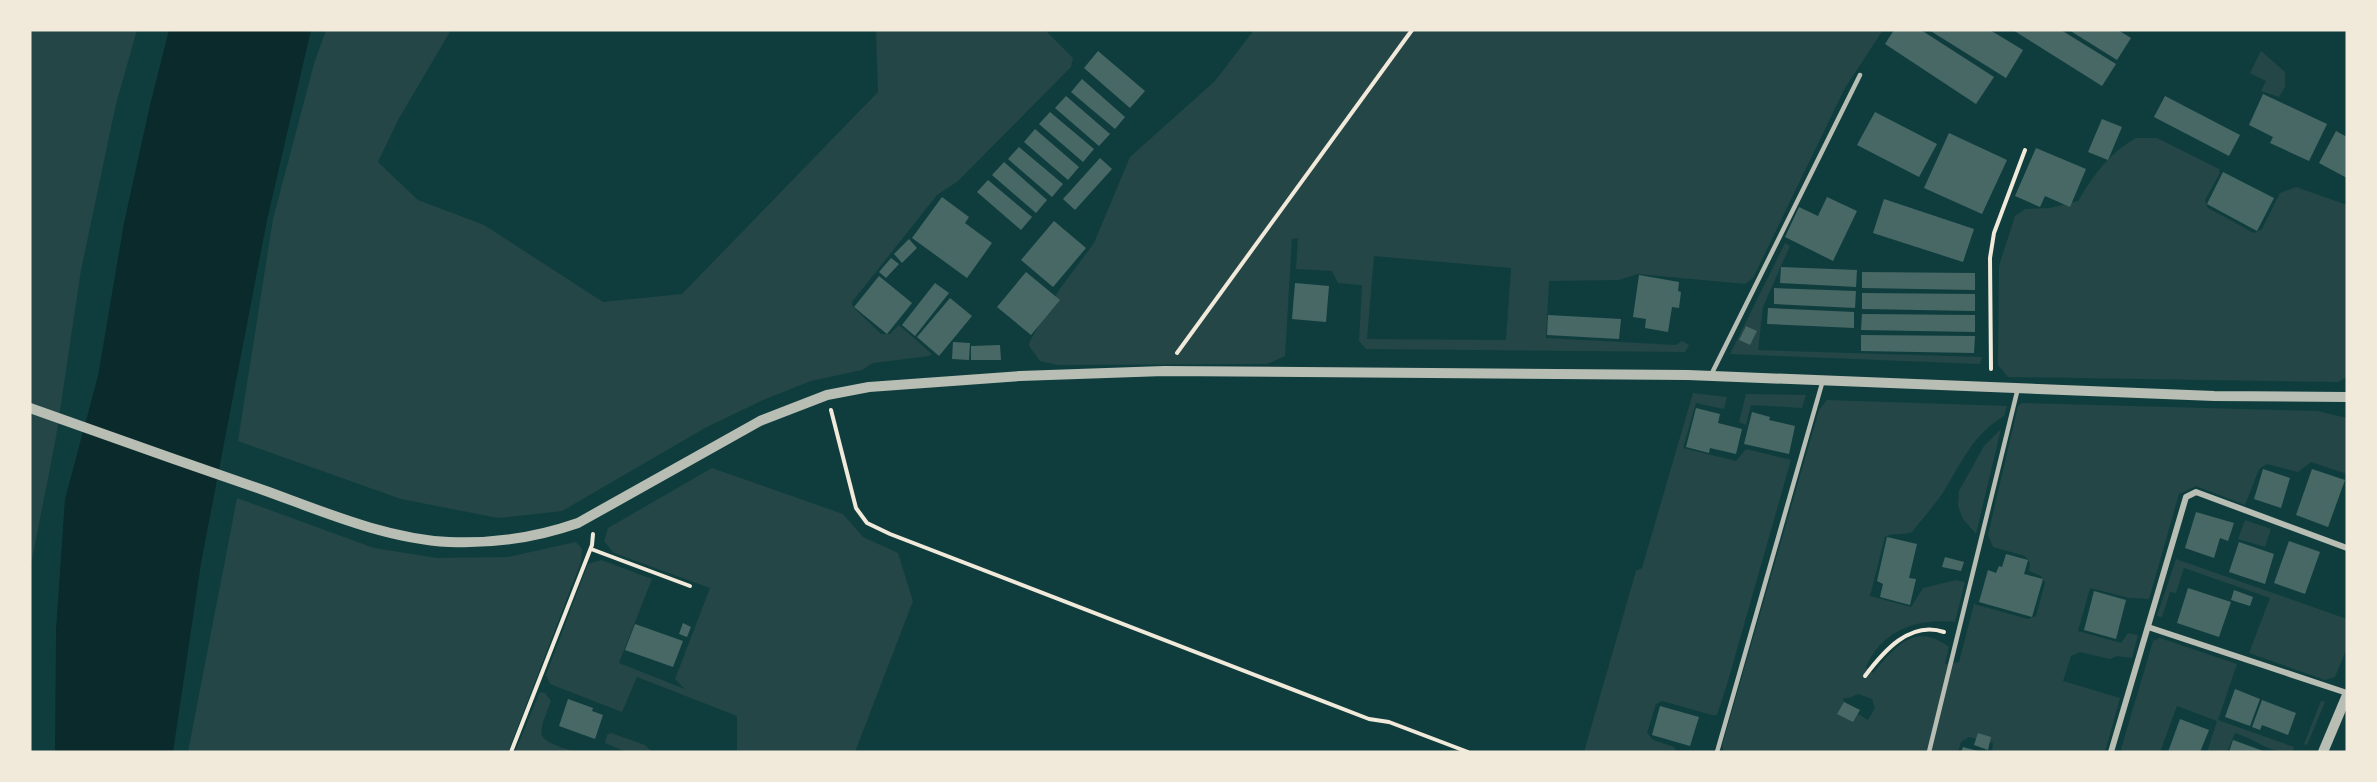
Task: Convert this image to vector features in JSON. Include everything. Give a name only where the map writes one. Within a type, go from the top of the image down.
[{"type":"street","points":[[30,408],[374,528],[446,542],[487,543],[548,533],[594,515],[760,421],[827,395],[869,387],[1020,376],[1164,371],[1711,375],[2214,396],[2347,397]]},
{"type":"street","points":[[2111,752],[2186,496],[2196,492],[2347,548]]},
{"type":"street","points":[[2148,627],[2347,694],[2323,752]]},
{"type":"lane","points":[[1711,375],[1860,75]]},
{"type":"lane","points":[[1717,752],[1823,380]]},
{"type":"lane","points":[[1929,752],[2018,388]]},
{"type":"path","points":[[1164,371],[1412,30]]},
{"type":"path","points":[[1991,387],[1990,258],[1994,233],[2025,150]]},
{"type":"path","points":[[827,395],[856,508],[867,523],[1358,715],[1389,722],[1468,752]]},
{"type":"path","points":[[512,752],[591,549],[594,515]]},
{"type":"path","points":[[591,549],[690,586]]},
{"type":"path","points":[[1865,676],[1889,648],[1900,639],[1920,630],[1938,630],[1958,637]]},
{"type":"shaded area","points":[[30,30],[137,30],[116,104],[81,270],[56,437],[30,570]]},
{"type":"shaded area","points":[[169,30],[311,30],[267,220],[201,563],[173,752],[55,752],[56,630],[65,499],[98,376],[124,223]]},
{"type":"shaded area","points":[[326,30],[451,30],[398,120],[378,162],[418,200],[484,225],[603,302],[682,294],[878,92],[876,30],[1045,30],[1073,58],[1071,67],[958,181],[937,195],[852,302],[853,307],[881,334],[890,334],[899,325],[932,354],[873,363],[862,370],[811,381],[763,400],[705,428],[562,511],[498,518],[401,499],[238,441],[273,219],[314,64]]},
{"type":"shaded area","points":[[1254,30],[1883,30],[1845,88],[1753,278],[1745,284],[1638,274],[1619,280],[1549,281],[1546,338],[1676,345],[1682,341],[1689,345],[1685,352],[1366,349],[1359,341],[1362,285],[1338,283],[1332,271],[1296,269],[1298,238],[1292,239],[1285,356],[1267,364],[1058,365],[1040,361],[1029,346],[1030,341],[1059,290],[1094,243],[1130,157],[1215,81]],"holes":[[[1374,256],[1511,268],[1506,340],[1367,339]]]},
{"type":"shaded area","points":[[2261,51],[2285,72],[2285,87],[2279,97],[2261,91],[2266,81],[2250,73]]},
{"type":"shaded area","points":[[2136,138],[2157,138],[2219,169],[2220,173],[2205,200],[2208,208],[2254,233],[2262,229],[2280,193],[2296,187],[2347,205],[2347,377],[2338,382],[2008,377],[1998,365],[1999,266],[2015,216],[2025,209],[2050,208],[2078,201],[2103,165]]},
{"type":"shaded area","points":[[1785,243],[1790,246],[1763,307],[1758,350],[1982,357],[1980,364],[1730,354]],"holes":[[[1746,326],[1756,331],[1750,345],[1739,340]]]},
{"type":"shaded area","points":[[1693,393],[1727,397],[1724,409],[1696,403],[1683,448],[1736,461],[1746,449],[1791,460],[1728,681],[1717,715],[1662,701],[1656,704],[1647,733],[1653,740],[1674,747],[1676,752],[1584,752],[1636,571],[1642,568]]},
{"type":"shaded area","points":[[1746,394],[1806,395],[1802,408],[1751,405],[1746,425],[1739,422]]},
{"type":"shaded area","points":[[1827,400],[2007,406],[2004,416],[1993,423],[1976,440],[1940,497],[1912,532],[1885,537],[1870,596],[1911,607],[1923,588],[1956,580],[1965,582],[1955,622],[1927,622],[1902,629],[1891,635],[1873,654],[1866,667],[1873,673],[1898,646],[1916,637],[1926,636],[1949,647],[1945,664],[1959,662],[1974,604],[2028,619],[2036,616],[2045,583],[2041,576],[2029,571],[2030,563],[2025,556],[1993,547],[1988,535],[2018,406],[2022,403],[2318,411],[2347,418],[2347,474],[2311,462],[2298,472],[2267,464],[2259,469],[2245,505],[2196,486],[2179,494],[2149,599],[2129,598],[2090,588],[2078,631],[2121,643],[2128,633],[2138,635],[2132,658],[2117,656],[2110,659],[2080,652],[2071,656],[2063,681],[2120,698],[2105,752],[1992,752],[1993,743],[1969,737],[1961,742],[1958,752],[1724,752],[1722,746],[1819,410]],"holes":[[[1858,694],[1872,699],[1875,708],[1868,720],[1846,707],[1843,698]]]},
{"type":"shaded area","points":[[2001,429],[1976,534],[1963,519],[1958,506],[1959,491],[1984,446]]},
{"type":"shaded area","points":[[712,468],[843,514],[863,537],[898,553],[913,601],[855,752],[737,752],[737,716],[637,677],[622,712],[550,684],[546,675],[588,564],[601,560],[652,579],[619,663],[685,689],[675,679],[710,588],[614,553],[604,541],[608,528]]},
{"type":"shaded area","points":[[237,498],[374,548],[437,558],[508,557],[576,542],[582,549],[581,562],[508,752],[188,752]]},
{"type":"shaded area","points":[[2245,520],[2271,529],[2265,547],[2238,539]]},
{"type":"shaded area","points":[[2176,559],[2347,619],[2347,648],[2335,677],[2325,680],[2249,653],[2270,598],[2184,568],[2176,593],[2170,592],[2162,617],[2157,616]]},
{"type":"shaded area","points":[[2160,638],[2237,664],[2218,720],[2294,747],[2292,752],[2268,748],[2235,733],[2227,752],[2207,752],[2217,721],[2177,706],[2160,752],[2123,752],[2121,749],[2153,641]]},
{"type":"shaded area","points":[[540,692],[545,693],[551,701],[543,723],[542,736],[552,744],[575,752],[515,752]]},
{"type":"shaded area","points":[[2321,701],[2325,702],[2307,745],[2304,744]]},
{"type":"shaded area","points":[[611,733],[645,745],[651,751],[627,752],[605,743],[607,735]]},
{"type":"building","points":[[1894,30],[1921,30],[1994,77],[1976,104],[1885,44]]},
{"type":"building","points":[[1929,30],[1990,30],[2023,50],[2006,78]]},
{"type":"building","points":[[2013,30],[2061,30],[2116,64],[2102,86]]},
{"type":"building","points":[[2069,30],[2118,30],[2131,38],[2117,60]]},
{"type":"building","points":[[1098,51],[1145,91],[1130,108],[1084,68]]},
{"type":"building","points":[[1082,79],[1125,117],[1115,129],[1071,92]]},
{"type":"building","points":[[2263,94],[2327,124],[2309,161],[2270,143],[2273,137],[2249,125]]},
{"type":"building","points":[[1066,96],[1110,134],[1099,146],[1055,108]]},
{"type":"building","points":[[2165,96],[2240,135],[2229,156],[2154,117]]},
{"type":"building","points":[[1050,112],[1094,149],[1083,162],[1039,124]]},
{"type":"building","points":[[1875,112],[1937,144],[1919,177],[1857,145]]},
{"type":"building","points":[[2102,119],[2122,127],[2108,160],[2088,152]]},
{"type":"building","points":[[1035,129],[1079,167],[1068,180],[1024,142]]},
{"type":"building","points":[[2336,131],[2347,137],[2347,178],[2319,163]]},
{"type":"building","points":[[1949,133],[2007,160],[1982,214],[1924,188]]},
{"type":"building","points":[[1019,147],[1063,184],[1052,197],[1008,159]]},
{"type":"building","points":[[2036,148],[2086,169],[2070,207],[2045,196],[2040,207],[2015,196]]},
{"type":"building","points":[[1100,158],[1112,169],[1075,210],[1063,199]]},
{"type":"building","points":[[1004,162],[1047,200],[1036,213],[992,175]]},
{"type":"building","points":[[2223,172],[2274,198],[2257,231],[2207,204]]},
{"type":"building","points":[[988,180],[1032,217],[1021,230],[977,192]]},
{"type":"building","points":[[942,197],[969,217],[965,223],[992,243],[967,278],[912,238]]},
{"type":"building","points":[[1827,197],[1857,211],[1833,261],[1785,237],[1799,207],[1818,216]]},
{"type":"building","points":[[1884,199],[1974,229],[1963,262],[1873,233]]},
{"type":"building","points":[[1054,221],[1086,248],[1053,287],[1021,260]]},
{"type":"building","points":[[909,239],[917,248],[902,263],[894,254]]},
{"type":"building","points":[[891,258],[899,264],[886,278],[879,272]]},
{"type":"building","points":[[1781,267],[1857,270],[1856,287],[1780,283]]},
{"type":"building","points":[[1026,272],[1060,300],[1031,335],[997,307]]},
{"type":"building","points":[[1862,272],[1975,273],[1975,290],[1862,288]]},
{"type":"building","points":[[1639,275],[1679,282],[1678,291],[1681,292],[1679,308],[1672,307],[1668,332],[1645,328],[1646,319],[1633,317]]},
{"type":"building","points":[[879,276],[912,303],[887,334],[854,307]]},
{"type":"building","points":[[935,283],[949,293],[915,336],[902,325]]},
{"type":"building","points":[[1295,283],[1329,286],[1326,322],[1292,319]]},
{"type":"building","points":[[1774,288],[1856,291],[1855,308],[1774,304]]},
{"type":"building","points":[[1862,293],[1975,294],[1975,311],[1862,309]]},
{"type":"building","points":[[950,298],[972,316],[939,356],[917,337]]},
{"type":"building","points":[[1768,308],[1854,312],[1854,328],[1767,324]]},
{"type":"building","points":[[1862,314],[1975,315],[1975,332],[1861,330]]},
{"type":"building","points":[[1548,315],[1621,319],[1619,339],[1547,335]]},
{"type":"building","points":[[1746,326],[1757,331],[1750,345],[1739,340]]},
{"type":"building","points":[[1861,335],[1975,336],[1974,353],[1861,351]]},
{"type":"building","points":[[953,342],[970,343],[969,360],[952,359]]},
{"type":"building","points":[[1000,345],[1001,360],[971,360],[971,346]]},
{"type":"building","points":[[1696,408],[1720,414],[1718,423],[1742,429],[1736,454],[1710,448],[1709,453],[1686,447]]},
{"type":"building","points":[[1752,412],[1770,417],[1769,420],[1795,426],[1789,454],[1744,444]]},
{"type":"building","points":[[2263,469],[2290,478],[2281,508],[2254,499]]},
{"type":"building","points":[[2312,469],[2345,480],[2328,527],[2296,515]]},
{"type":"building","points":[[2196,512],[2234,523],[2228,541],[2220,538],[2214,558],[2185,548]]},
{"type":"building","points":[[1887,537],[1917,544],[1909,578],[1916,579],[1910,605],[1880,597],[1883,584],[1877,581]]},
{"type":"building","points":[[2289,541],[2320,552],[2305,594],[2274,583]]},
{"type":"building","points":[[2239,542],[2274,554],[2265,584],[2229,572]]},
{"type":"building","points":[[2006,554],[2028,560],[2024,574],[2043,579],[2032,617],[1979,602],[1988,570],[1996,573],[1999,566],[2002,567]]},
{"type":"building","points":[[1945,557],[1964,562],[1961,571],[1942,567]]},
{"type":"building","points":[[2188,588],[2231,602],[2219,637],[2177,623]]},
{"type":"building","points":[[2234,590],[2253,597],[2250,606],[2231,600]]},
{"type":"building","points":[[2094,591],[2126,600],[2116,639],[2084,630]]},
{"type":"building","points":[[683,623],[691,627],[687,637],[679,634]]},
{"type":"building","points":[[635,624],[683,641],[673,667],[625,650]]},
{"type":"building","points":[[2235,689],[2260,699],[2250,726],[2225,717]]},
{"type":"building","points":[[568,699],[593,708],[592,711],[603,715],[595,739],[559,726]]},
{"type":"building","points":[[2262,700],[2296,713],[2288,735],[2262,725],[2260,730],[2252,727]]},
{"type":"building","points":[[1844,702],[1860,710],[1853,722],[1837,714]]},
{"type":"building","points":[[1660,706],[1699,717],[1690,746],[1652,735]]},
{"type":"building","points":[[2180,719],[2209,730],[2200,752],[2168,752]]},
{"type":"building","points":[[1978,733],[1991,737],[1988,750],[1974,745]]},
{"type":"building","points":[[2233,740],[2266,752],[2229,752]]},
{"type":"building","points":[[1963,747],[1978,751],[1961,752]]}]
